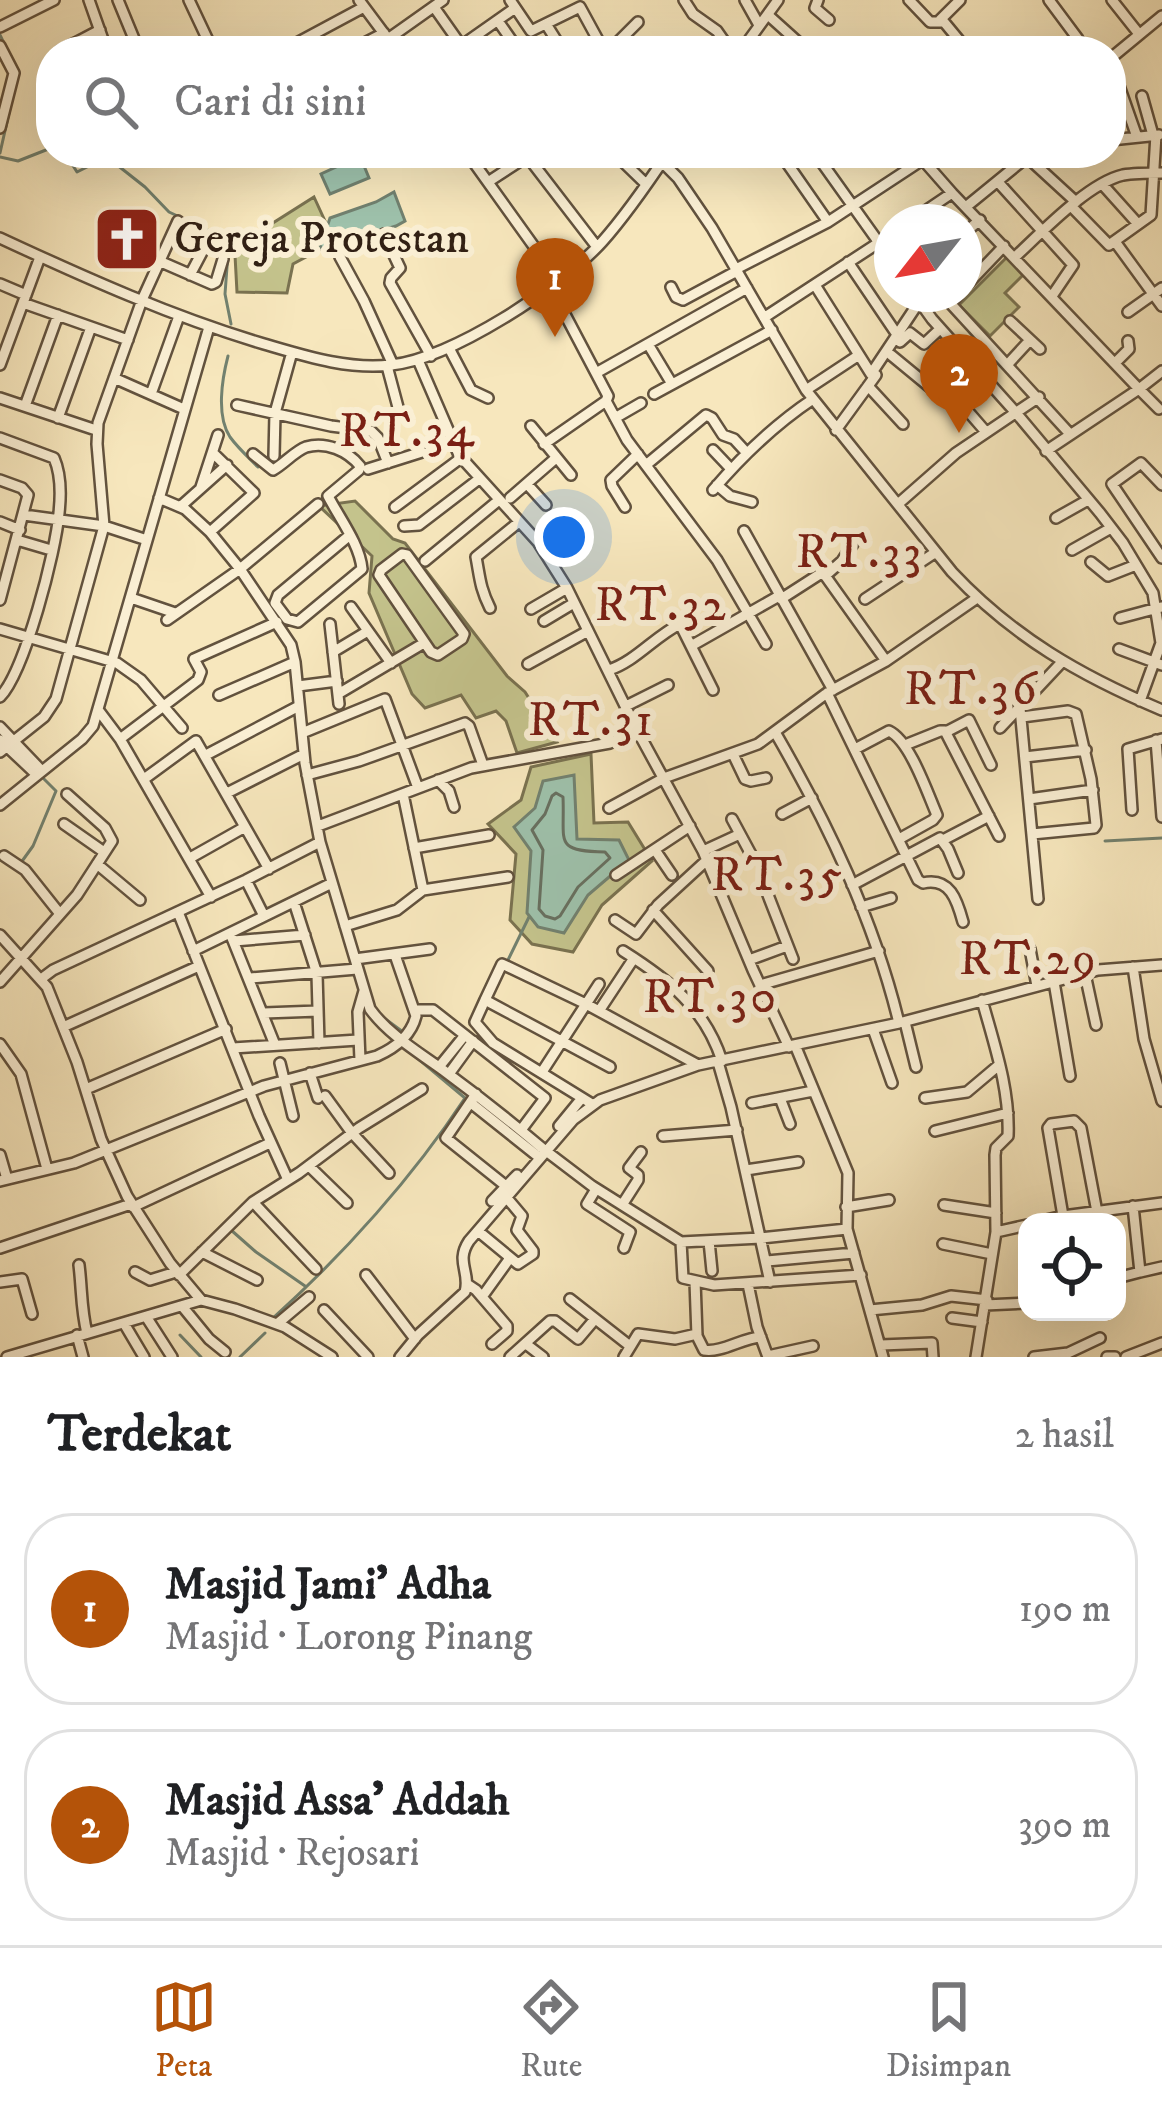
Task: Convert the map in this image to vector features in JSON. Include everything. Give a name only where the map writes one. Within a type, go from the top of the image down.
[{"type":"street","points":[[20,0],[27,15]]},
{"type":"street","points":[[0,27],[54,0]]},
{"type":"street","points":[[89,0],[102,36]]},
{"type":"street","points":[[118,0],[133,36]]},
{"type":"street","points":[[189,0],[206,36]]},
{"type":"street","points":[[684,0],[720,36]]},
{"type":"street","points":[[745,0],[759,26]]},
{"type":"street","points":[[752,36],[778,0]]},
{"type":"street","points":[[818,0],[815,8],[829,20]]},
{"type":"street","points":[[909,0],[930,22],[940,20],[960,0]]},
{"type":"street","points":[[1048,0],[1076,36]]},
{"type":"street","points":[[1112,0],[1139,34]]},
{"type":"street","points":[[308,36],[362,4],[386,36],[438,3],[456,36]]},
{"type":"street","points":[[479,36],[513,4],[531,31],[579,4],[596,36]]},
{"type":"street","points":[[768,15],[791,36]]},
{"type":"street","points":[[1126,47],[1162,16]]},
{"type":"street","points":[[940,20],[954,36]]},
{"type":"street","points":[[498,21],[508,36]]},
{"type":"street","points":[[620,36],[638,22]]},
{"type":"street","points":[[546,24],[554,36]]},
{"type":"street","points":[[89,36],[100,30]]},
{"type":"street","points":[[0,46],[14,73],[0,128]]},
{"type":"street","points":[[1039,168],[1107,244],[1116,243],[1154,211],[1157,135],[1142,96]]},
{"type":"street","points":[[1126,105],[1137,137]]},
{"type":"street","points":[[1126,138],[1157,135]]},
{"type":"street","points":[[478,168],[554,283],[608,396],[544,444]]},
{"type":"street","points":[[488,182],[508,168]]},
{"type":"street","points":[[538,168],[597,247]]},
{"type":"street","points":[[629,168],[646,184]]},
{"type":"street","points":[[0,238],[209,327],[340,364],[390,365],[449,348],[554,283],[597,247],[658,168]]},
{"type":"street","points":[[672,168],[810,395],[977,598],[1061,663],[1162,710]]},
{"type":"street","points":[[790,168],[828,222]]},
{"type":"street","points":[[826,168],[874,233]]},
{"type":"street","points":[[671,287],[681,300],[828,222],[911,168]]},
{"type":"street","points":[[930,168],[965,204]]},
{"type":"street","points":[[970,204],[1015,168]]},
{"type":"street","points":[[1015,257],[1073,204],[1103,185],[1123,176],[1158,173]]},
{"type":"street","points":[[998,182],[1071,261],[1073,268],[1052,296]]},
{"type":"street","points":[[1103,185],[1138,224]]},
{"type":"street","points":[[936,204],[952,193]]},
{"type":"street","points":[[8,744],[51,710],[104,526],[96,430],[142,301],[178,221]]},
{"type":"street","points":[[982,222],[1159,409]]},
{"type":"street","points":[[384,234],[400,266],[390,283],[431,356]]},
{"type":"street","points":[[190,274],[210,237]]},
{"type":"street","points":[[1116,243],[1158,291],[1162,306]]},
{"type":"street","points":[[765,317],[874,246]]},
{"type":"street","points":[[982,269],[1004,246]]},
{"type":"street","points":[[0,365],[40,257]]},
{"type":"street","points":[[340,257],[390,365],[399,411]]},
{"type":"street","points":[[159,261],[214,284],[223,259]]},
{"type":"street","points":[[848,262],[898,336]]},
{"type":"street","points":[[0,284],[58,315],[128,340]]},
{"type":"street","points":[[814,285],[871,374],[910,312]]},
{"type":"street","points":[[596,373],[747,288]]},
{"type":"street","points":[[1128,312],[1158,291]]},
{"type":"street","points":[[927,312],[1017,414],[1157,590],[1158,663],[1140,701]]},
{"type":"street","points":[[932,319],[941,312]]},
{"type":"street","points":[[958,312],[1070,434]]},
{"type":"street","points":[[25,406],[58,315]]},
{"type":"street","points":[[151,394],[179,316]]},
{"type":"street","points":[[1010,321],[1040,349]]},
{"type":"street","points":[[0,326],[13,331]]},
{"type":"street","points":[[58,418],[91,327]]},
{"type":"street","points":[[0,805],[90,732],[99,712],[209,327]]},
{"type":"street","points":[[836,430],[906,334],[924,344],[940,329]]},
{"type":"street","points":[[654,394],[772,330]]},
{"type":"street","points":[[1006,364],[1030,340]]},
{"type":"street","points":[[1115,363],[1130,349],[1128,341]]},
{"type":"street","points":[[648,344],[672,384]]},
{"type":"street","points":[[449,348],[472,390],[488,398]]},
{"type":"street","points":[[274,456],[275,413],[292,352]]},
{"type":"street","points":[[752,502],[715,488],[774,426],[859,355]]},
{"type":"street","points":[[891,355],[942,397],[969,411],[986,432]]},
{"type":"street","points":[[418,360],[461,458],[478,479],[505,499],[541,545],[566,588],[705,856],[848,1173],[848,1229],[882,1351],[932,1343],[933,1357]]},
{"type":"street","points":[[1046,451],[1162,371]]},
{"type":"street","points":[[114,378],[184,409]]},
{"type":"street","points":[[868,386],[903,424]]},
{"type":"street","points":[[898,504],[948,458],[1039,397]]},
{"type":"street","points":[[0,398],[96,430]]},
{"type":"street","points":[[606,401],[638,454],[717,560],[766,644]]},
{"type":"street","points":[[615,418],[641,403]]},
{"type":"street","points":[[237,405],[370,430],[379,438],[388,463]]},
{"type":"street","points":[[646,465],[706,415],[746,452]]},
{"type":"street","points":[[531,426],[571,475]]},
{"type":"street","points":[[200,490],[218,435]]},
{"type":"street","points":[[0,438],[52,456],[60,495],[28,638],[13,682],[0,698]]},
{"type":"street","points":[[293,457],[253,454],[273,470],[293,457],[307,447],[345,451],[358,464],[359,470],[328,495],[350,536],[363,562],[362,571],[298,622],[287,620],[275,603],[278,595],[350,536]]},
{"type":"street","points":[[713,450],[731,469]]},
{"type":"street","points":[[368,470],[422,452]]},
{"type":"street","points":[[210,532],[254,494],[213,453]]},
{"type":"street","points":[[625,507],[611,482],[638,454]]},
{"type":"street","points":[[395,507],[461,458]]},
{"type":"street","points":[[425,561],[556,458]]},
{"type":"street","points":[[1162,485],[1143,464],[1112,484],[1162,556]]},
{"type":"street","points":[[181,506],[227,465]]},
{"type":"street","points":[[404,526],[419,525],[478,479]]},
{"type":"street","points":[[0,480],[28,493],[0,600]]},
{"type":"street","points":[[526,484],[546,505]]},
{"type":"street","points":[[159,498],[181,506],[210,532],[291,645],[320,842],[372,1012],[541,1152],[681,1242],[848,1229]]},
{"type":"street","points":[[1056,518],[1088,500]]},
{"type":"street","points":[[131,598],[171,617],[318,504]]},
{"type":"street","points":[[23,515],[104,526],[147,540]]},
{"type":"street","points":[[0,522],[51,550]]},
{"type":"street","points":[[490,608],[479,585],[476,557],[519,522]]},
{"type":"street","points":[[1072,550],[1111,528]]},
{"type":"street","points":[[744,531],[830,692],[921,883],[944,883],[963,922]]},
{"type":"street","points":[[691,646],[824,574],[842,561],[853,544]]},
{"type":"street","points":[[804,546],[886,661]]},
{"type":"street","points":[[865,599],[936,552]]},
{"type":"street","points":[[403,554],[464,634],[436,656],[424,643],[379,575],[403,554]]},
{"type":"street","points":[[1091,562],[1108,576],[1136,565]]},
{"type":"street","points":[[531,609],[566,588]]},
{"type":"street","points":[[609,808],[664,778],[758,744],[977,598]]},
{"type":"street","points":[[544,621],[574,603]]},
{"type":"street","points":[[351,607],[391,663]]},
{"type":"street","points":[[1120,618],[1160,608]]},
{"type":"street","points":[[120,739],[200,677],[194,659],[277,622]]},
{"type":"street","points":[[329,624],[339,699],[424,643]]},
{"type":"street","points":[[609,670],[625,664],[680,624],[713,690]]},
{"type":"street","points":[[0,629],[114,662],[137,676],[182,728]]},
{"type":"street","points":[[333,652],[368,631]]},
{"type":"street","points":[[528,664],[588,631]]},
{"type":"street","points":[[1119,649],[1158,663]]},
{"type":"street","points":[[220,695],[295,662]]},
{"type":"street","points":[[1000,728],[1021,713],[1061,663]]},
{"type":"street","points":[[298,686],[337,681]]},
{"type":"street","points":[[626,706],[668,685]]},
{"type":"street","points":[[302,733],[383,699],[418,788]]},
{"type":"street","points":[[206,755],[299,706]]},
{"type":"street","points":[[99,712],[120,739],[211,897]]},
{"type":"street","points":[[1021,713],[1074,712],[1093,790],[1096,827],[1032,834]]},
{"type":"street","points":[[1021,713],[1038,899]]},
{"type":"street","points":[[946,732],[969,720],[991,765]]},
{"type":"street","points":[[307,775],[467,724],[483,765]]},
{"type":"street","points":[[0,727],[8,744],[39,772]]},
{"type":"street","points":[[318,826],[483,765],[610,743],[638,730]]},
{"type":"street","points":[[905,745],[940,730],[946,732],[999,836]]},
{"type":"street","points":[[855,749],[889,731],[905,745],[937,815],[899,839]]},
{"type":"street","points":[[775,732],[852,885],[916,1067]]},
{"type":"street","points":[[1132,810],[1128,748],[1159,739],[1162,812]]},
{"type":"street","points":[[144,779],[196,741],[269,868]]},
{"type":"street","points":[[1025,757],[1086,750]]},
{"type":"street","points":[[227,793],[304,754]]},
{"type":"street","points":[[733,754],[745,779],[766,778]]},
{"type":"street","points":[[1130,772],[1158,770]]},
{"type":"street","points":[[438,780],[454,807]]},
{"type":"street","points":[[1029,799],[1093,790]]},
{"type":"street","points":[[0,982],[77,895],[112,841],[68,794]]},
{"type":"street","points":[[403,794],[423,890]]},
{"type":"street","points":[[782,814],[812,798]]},
{"type":"street","points":[[852,885],[989,816]]},
{"type":"street","points":[[732,819],[753,858]]},
{"type":"street","points":[[64,824],[104,852]]},
{"type":"street","points":[[190,858],[245,826]]},
{"type":"street","points":[[616,875],[690,826]]},
{"type":"street","points":[[615,920],[635,935],[705,856],[740,834]]},
{"type":"street","points":[[414,848],[489,835]]},
{"type":"street","points":[[943,840],[958,873]]},
{"type":"street","points":[[41,979],[320,842]]},
{"type":"street","points":[[655,850],[672,875]]},
{"type":"street","points":[[4,856],[18,863],[60,914]]},
{"type":"street","points":[[97,864],[140,900]]},
{"type":"street","points":[[345,926],[397,910],[423,890],[508,877]]},
{"type":"street","points":[[246,880],[264,916]]},
{"type":"street","points":[[194,951],[232,937],[332,883]]},
{"type":"street","points":[[768,895],[793,959]]},
{"type":"street","points":[[861,907],[891,898]]},
{"type":"street","points":[[294,902],[316,974],[319,1043]]},
{"type":"street","points":[[653,910],[708,971]]},
{"type":"street","points":[[178,911],[288,1180]]},
{"type":"street","points":[[0,934],[52,998],[106,1150],[132,1205],[201,1300]]},
{"type":"street","points":[[232,937],[305,935]]},
{"type":"street","points":[[232,937],[275,1046]]},
{"type":"street","points":[[748,960],[787,946]]},
{"type":"street","points":[[250,978],[316,974],[430,949]]},
{"type":"street","points":[[1030,949],[1037,986]]},
{"type":"street","points":[[760,985],[879,951]]},
{"type":"street","points":[[404,979],[412,952]]},
{"type":"street","points":[[0,1155],[4,1180],[74,1163],[249,1091],[382,1054],[415,1023],[416,1010],[395,955]]},
{"type":"street","points":[[599,1011],[628,955],[687,997],[707,1024],[737,1130],[770,1282]]},
{"type":"street","points":[[587,1101],[493,1042],[478,1026],[476,1019],[507,964],[698,1065]]},
{"type":"street","points":[[400,1357],[462,1295],[467,1284],[462,1253],[506,1192],[587,1101],[698,1065],[873,1029],[1107,969],[1162,965]]},
{"type":"street","points":[[63,1027],[199,966]]},
{"type":"street","points":[[1133,968],[1144,1039],[1161,1095]]},
{"type":"street","points":[[1085,974],[1096,1025]]},
{"type":"street","points":[[1054,982],[1070,1076]]},
{"type":"street","points":[[542,1072],[598,984]]},
{"type":"street","points":[[360,1060],[358,1010],[364,991]]},
{"type":"street","points":[[976,1357],[996,1232],[996,1148],[1008,1136],[999,1065],[982,1000]]},
{"type":"street","points":[[488,1002],[610,1067]]},
{"type":"street","points":[[416,1010],[433,1010],[545,1098],[521,1130]]},
{"type":"street","points":[[264,1013],[318,1011]]},
{"type":"street","points":[[86,1089],[226,1029]]},
{"type":"street","points":[[873,1029],[892,1083]]},
{"type":"street","points":[[444,1071],[469,1038]]},
{"type":"street","points":[[233,1048],[358,1040]]},
{"type":"street","points":[[0,1044],[21,1074],[47,1169]]},
{"type":"street","points":[[280,1063],[293,1116]]},
{"type":"street","points":[[926,1098],[968,1092],[999,1065]]},
{"type":"street","points":[[310,1073],[322,1097],[389,1173]]},
{"type":"street","points":[[135,1272],[150,1280],[178,1273],[253,1202],[422,1089]]},
{"type":"street","points":[[752,1103],[813,1091]]},
{"type":"street","points":[[780,1098],[790,1124]]},
{"type":"street","points":[[473,1099],[521,1130],[541,1152]]},
{"type":"street","points":[[473,1099],[446,1138],[506,1192],[522,1216],[517,1230],[533,1251],[520,1264],[478,1231]]},
{"type":"street","points":[[935,1130],[1008,1113]]},
{"type":"street","points":[[1062,1213],[1048,1128],[1074,1121],[1081,1128],[1092,1213]]},
{"type":"street","points":[[663,1136],[737,1130]]},
{"type":"street","points":[[0,1248],[132,1205],[270,1143]]},
{"type":"street","points":[[622,1205],[638,1180],[629,1168],[640,1152]]},
{"type":"street","points":[[746,1170],[798,1162]]},
{"type":"street","points":[[309,1166],[347,1203]]},
{"type":"street","points":[[596,1189],[587,1204],[629,1231],[624,1248]]},
{"type":"street","points":[[492,1201],[506,1192]]},
{"type":"street","points":[[846,1207],[889,1200]]},
{"type":"street","points":[[253,1202],[316,1269]]},
{"type":"street","points":[[1104,1213],[1162,1203]]},
{"type":"street","points":[[944,1205],[996,1214]]},
{"type":"street","points":[[1133,1206],[1140,1273]]},
{"type":"street","points":[[996,1232],[1018,1227]]},
{"type":"street","points":[[709,1241],[712,1271]]},
{"type":"street","points":[[681,1242],[682,1277],[714,1285],[861,1275]]},
{"type":"street","points":[[943,1244],[992,1254]]},
{"type":"street","points":[[202,1252],[256,1280]]},
{"type":"street","points":[[767,1261],[854,1253]]},
{"type":"street","points":[[482,1297],[510,1258]]},
{"type":"street","points":[[79,1265],[83,1357]]},
{"type":"street","points":[[1126,1276],[1162,1268]]},
{"type":"street","points":[[366,1275],[415,1339]]},
{"type":"street","points":[[0,1282],[22,1280],[32,1314]]},
{"type":"street","points":[[695,1281],[702,1348],[709,1352],[761,1336]]},
{"type":"street","points":[[748,1283],[768,1356],[813,1346]]},
{"type":"street","points":[[467,1284],[508,1329],[492,1344]]},
{"type":"street","points":[[870,1310],[922,1305],[951,1296],[1018,1303]]},
{"type":"street","points":[[277,1324],[309,1297]]},
{"type":"street","points":[[570,1299],[627,1352],[638,1334],[675,1339],[697,1334]]},
{"type":"street","points":[[7,1357],[201,1300],[277,1324],[332,1357]]},
{"type":"street","points":[[182,1306],[226,1352]]},
{"type":"street","points":[[324,1310],[368,1357]]},
{"type":"street","points":[[147,1318],[172,1357]]},
{"type":"street","points":[[952,1318],[982,1322]]},
{"type":"street","points":[[510,1357],[551,1320],[578,1340],[595,1319]]},
{"type":"street","points":[[125,1325],[144,1357]]},
{"type":"street","points":[[1034,1357],[1068,1355],[1100,1338]]},
{"type":"street","points":[[1126,1357],[1142,1354],[1160,1340]]},
{"type":"street","points":[[526,1344],[544,1357]]},
{"type":"shaded area","points":[[314,197],[325,221],[310,232],[319,250],[293,264],[287,293],[237,292],[234,237],[257,233]]},
{"type":"shaded area","points":[[1007,257],[1024,274],[1005,293],[1019,307],[990,336],[966,312],[982,312],[982,282]]},
{"type":"shaded area","points":[[355,501],[393,539],[405,543],[507,676],[525,692],[557,742],[517,753],[506,721],[496,711],[476,718],[461,695],[425,708],[412,694],[369,593],[372,556],[319,506]]},
{"type":"shaded area","points":[[591,754],[594,823],[628,822],[652,861],[602,905],[573,952],[532,944],[510,920],[516,854],[488,824],[521,800],[531,767]]},
{"type":"water","points":[[334,168],[365,168],[369,178],[330,194],[321,174]]},
{"type":"water","points":[[394,192],[405,221],[350,240],[347,236],[322,249],[313,234],[330,218]]},
{"type":"water","points":[[574,775],[577,839],[619,840],[629,860],[588,895],[564,933],[538,927],[527,913],[531,851],[514,827],[535,808],[543,781]]},
{"type":"waterway","points":[[0,35],[9,54]]},
{"type":"waterway","points":[[0,153],[18,73]]},
{"type":"waterway","points":[[0,157],[18,161],[36,154]]},
{"type":"waterway","points":[[74,168],[77,172],[85,168]]},
{"type":"waterway","points":[[121,168],[169,212],[229,240],[225,294],[231,324]]},
{"type":"waterway","points":[[228,356],[222,386],[223,419],[230,437],[258,467]]},
{"type":"waterway","points":[[20,864],[33,846],[56,791],[40,775]]},
{"type":"waterway","points":[[1105,841],[1162,838]]},
{"type":"waterway","points":[[507,962],[529,917]]},
{"type":"waterway","points":[[380,1015],[403,1032]]},
{"type":"waterway","points":[[273,1318],[376,1214],[465,1098],[410,1052]]},
{"type":"waterway","points":[[231,1230],[305,1286]]},
{"type":"waterway","points":[[240,1357],[265,1333]]},
{"type":"waterway","points":[[180,1335],[201,1357]]},
{"type":"place","name":"Gereja Protestan","points":[[127,239]]},
{"type":"place","name":"Masjid Jami' Adha","points":[[555,337]]},
{"type":"place","name":"Masjid Assa' Addah","points":[[959,433]]},
{"type":"district","name":"RT.34","points":[[408,432]]},
{"type":"district","name":"RT.33","points":[[860,553]]},
{"type":"district","name":"RT.32","points":[[662,606]]},
{"type":"district","name":"RT.36","points":[[972,690]]},
{"type":"district","name":"RT.31","points":[[592,721]]},
{"type":"district","name":"RT.35","points":[[778,876]]},
{"type":"district","name":"RT.29","points":[[1029,960]]},
{"type":"district","name":"RT.30","points":[[711,998]]}]
